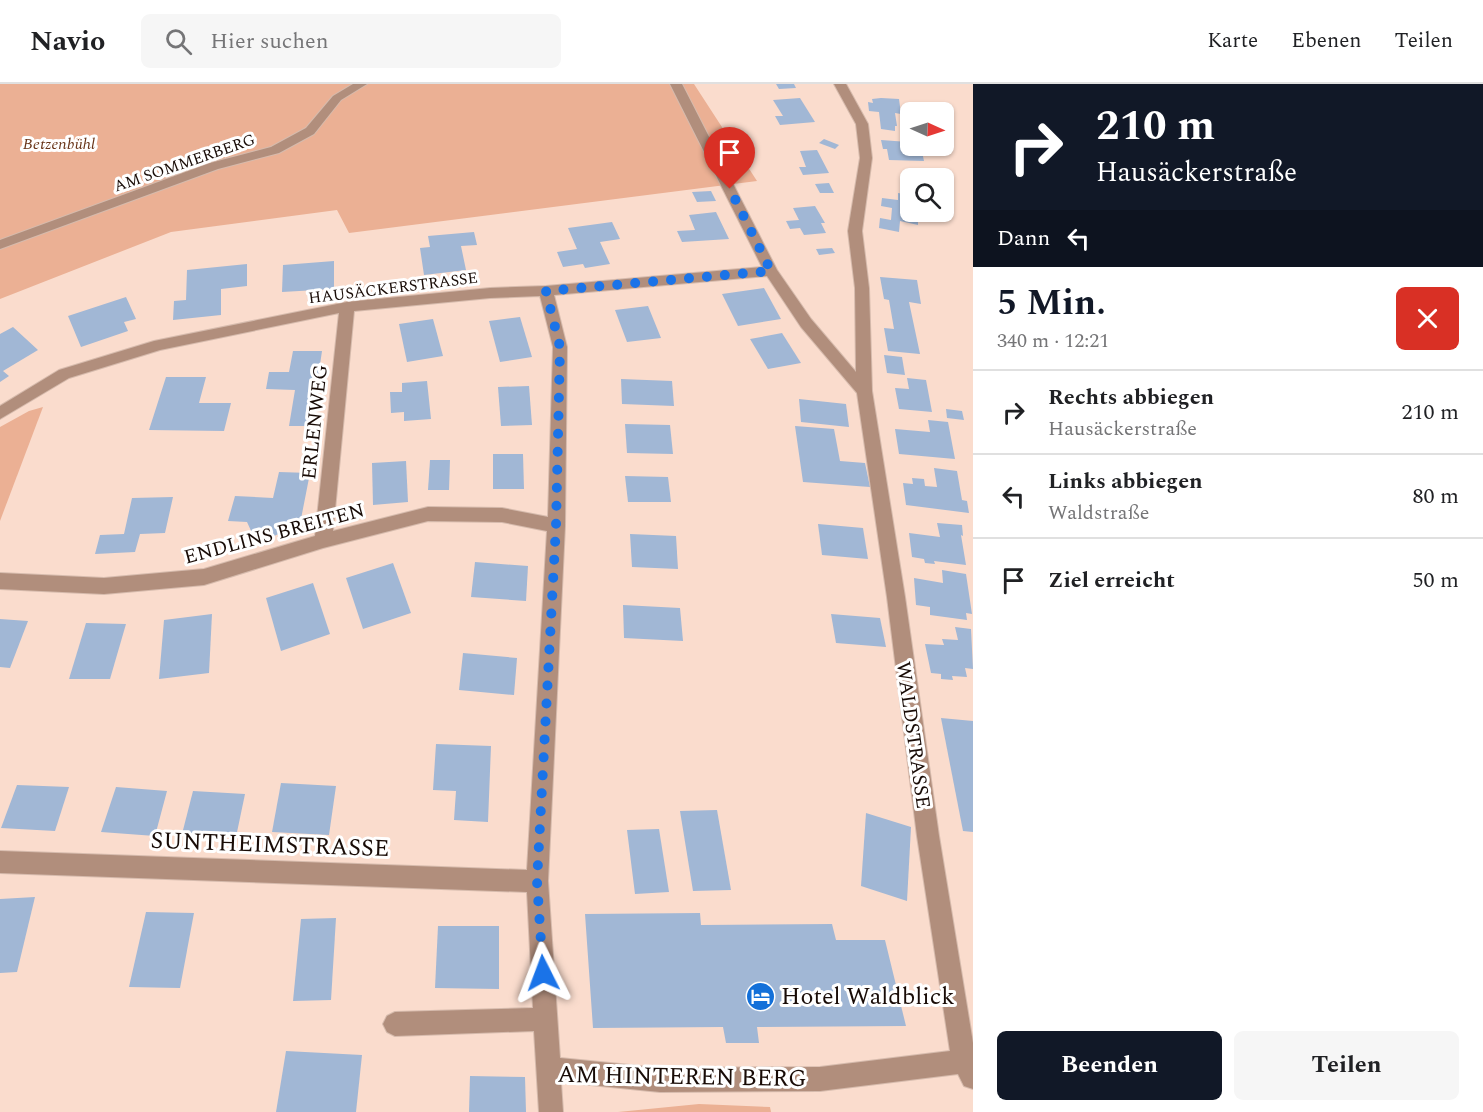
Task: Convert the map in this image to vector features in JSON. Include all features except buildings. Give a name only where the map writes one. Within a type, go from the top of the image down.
[{"type":"street","name":"AM SOMMERBERG","points":[[0,245],[214,166],[275,150],[310,131],[337,98],[361,84]]},
{"type":"street","points":[[676,84],[771,271],[806,323],[864,391]]},
{"type":"street","name":"WALDSTRASSE","points":[[840,84],[862,124],[866,158],[855,231],[862,288],[864,391],[896,597],[928,836],[968,1069]]},
{"type":"street","name":"HAUSÄCKERSTRASSE","points":[[0,413],[64,374],[127,354],[159,345],[347,307],[490,293],[546,291],[771,271]]},
{"type":"street","points":[[546,291],[560,347],[556,526],[537,881],[548,1069]]},
{"type":"street","name":"ERLENWEG","points":[[323,541],[347,307]]},
{"type":"street","name":"ENDLINS BREITEN","points":[[0,581],[104,586],[204,578],[323,541],[428,514],[502,515],[556,526]]},
{"type":"street","name":"SUNTHEIMSTRASSE","points":[[0,862],[537,881]]},
{"type":"street","points":[[395,1024],[545,1020]]},
{"type":"street","name":"AM HINTEREN BERG","points":[[551,1112],[548,1069],[660,1080],[820,1079],[968,1069]]},
{"type":"green space","name":"Betzenbühl","points":[[0,84],[694,84],[757,181],[349,233],[337,210],[171,232],[0,299]]},
{"type":"green space","points":[[43,407],[0,521],[0,427],[29,411]]},
{"type":"green space","points":[[699,1104],[770,1107],[771,1112],[618,1112]]},
{"type":"place","name":"Hotel Waldblick","points":[[760,996]]},
{"type":"route","points":[[543,973],[537,881],[556,526],[560,347],[546,291],[771,271],[730,189]]}]
